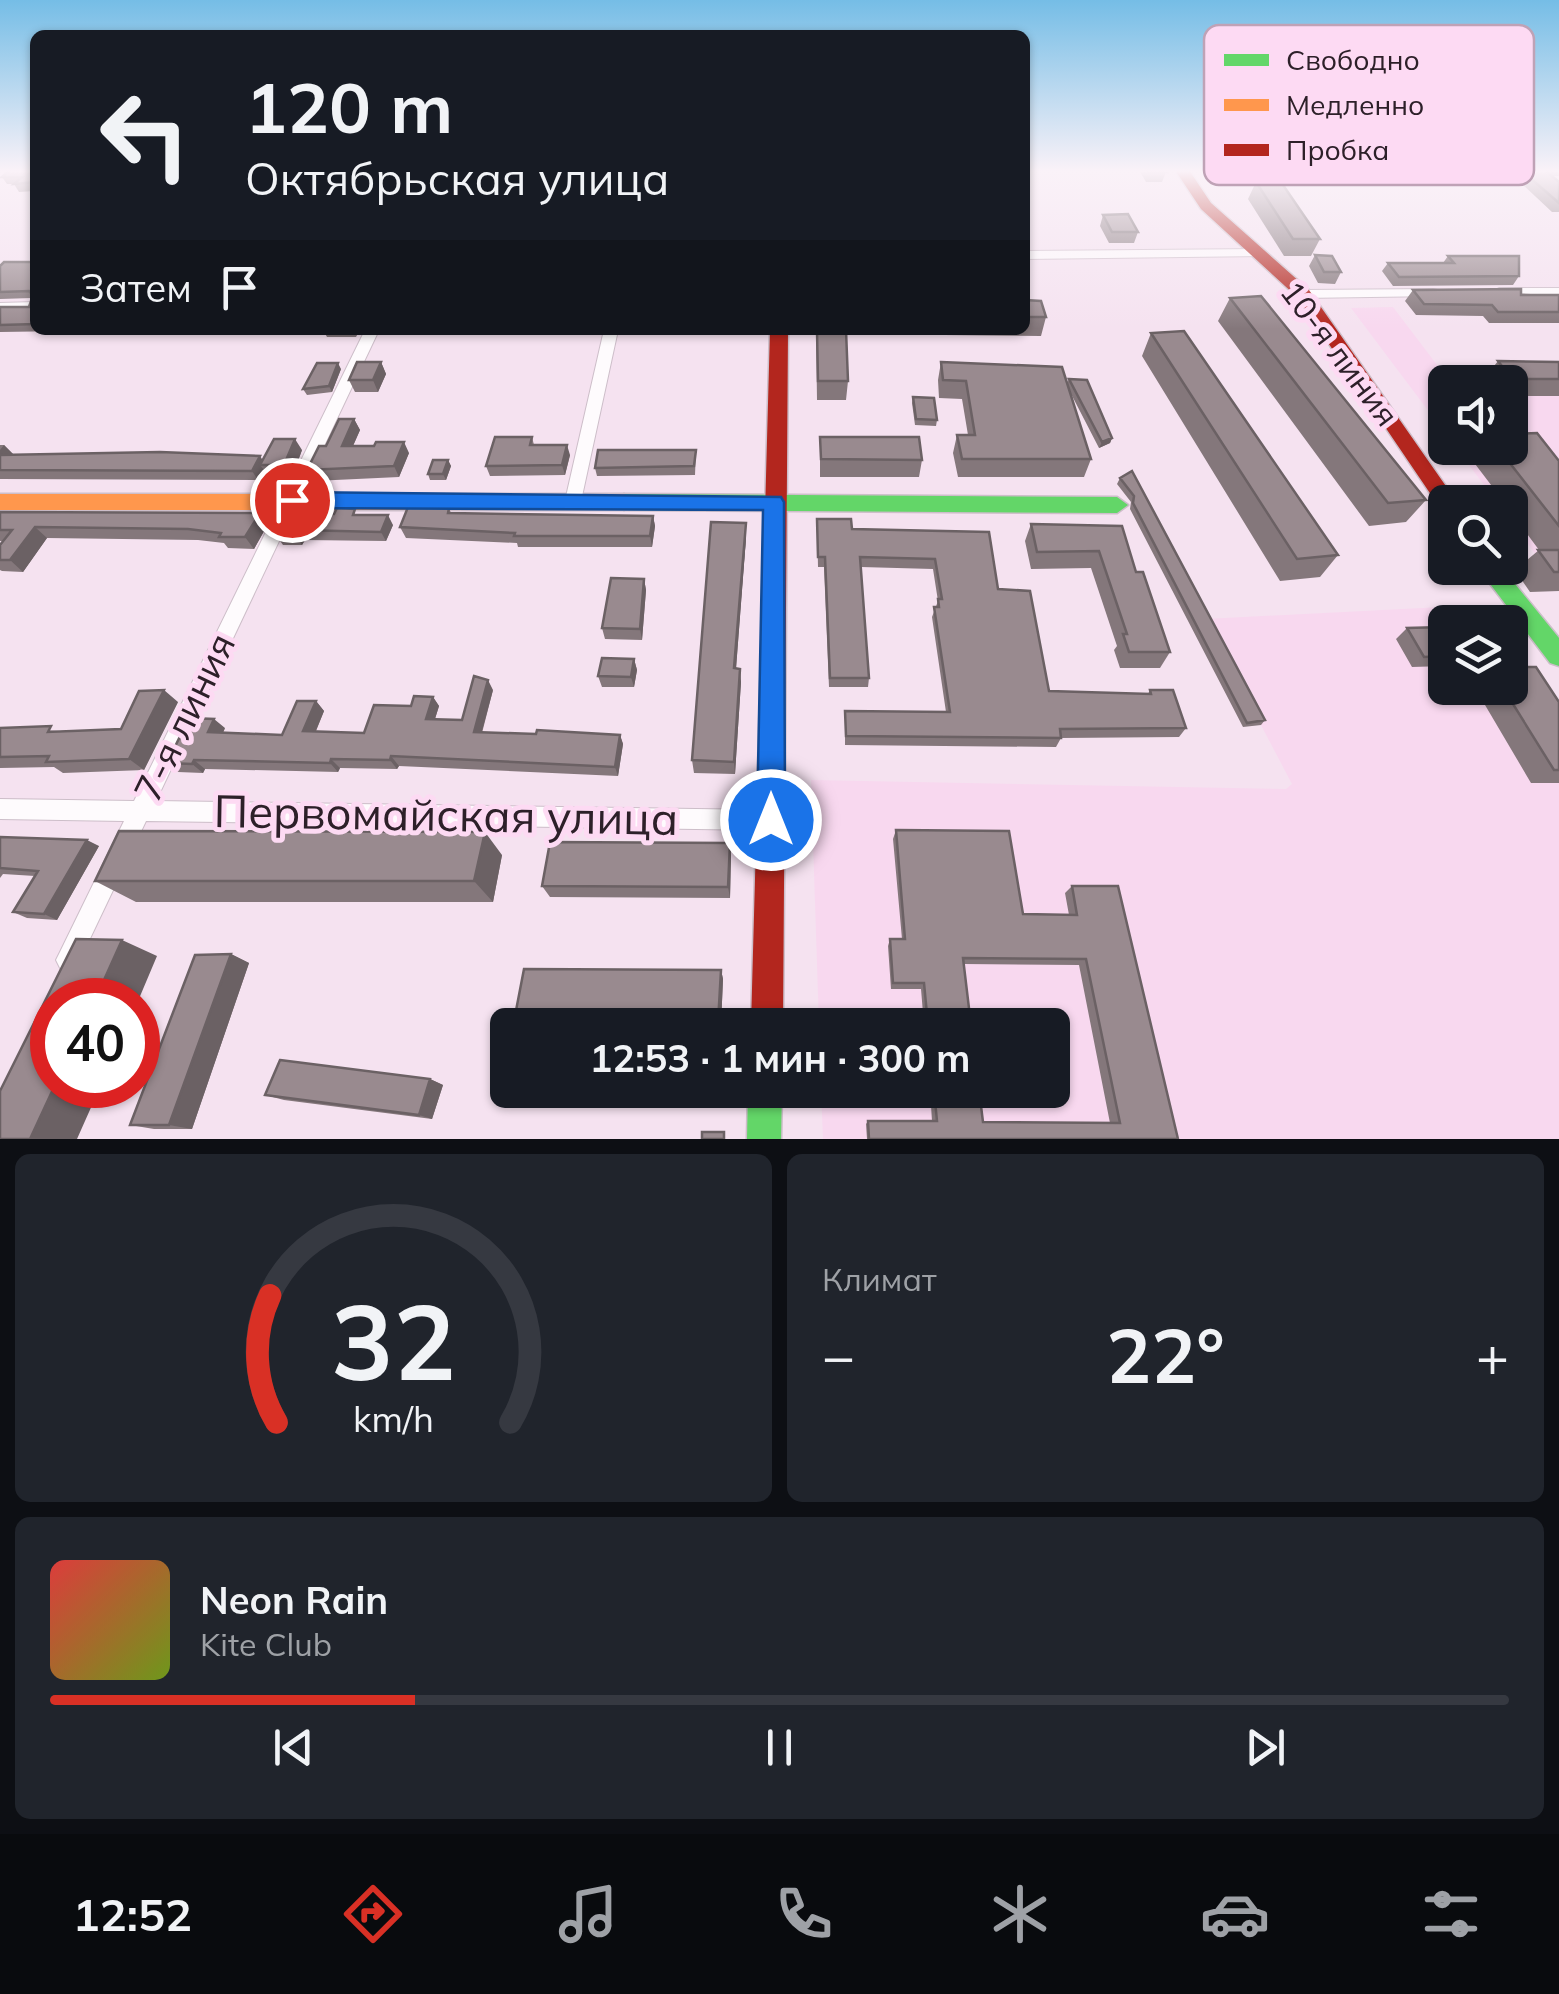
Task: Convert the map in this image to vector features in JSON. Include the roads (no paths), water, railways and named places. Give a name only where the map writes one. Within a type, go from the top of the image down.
[{"type":"street","name":"10-я линия","points":[[1226,223],[1303,294],[1434,485]]},
{"type":"street","points":[[1030,255],[1260,252]]},
{"type":"street","points":[[1480,293],[1559,292]]},
{"type":"street","points":[[1303,294],[1441,293]]},
{"type":"street","points":[[0,307],[30,306]]},
{"type":"street","name":"7-я линия","points":[[59,978],[370,335]]},
{"type":"street","points":[[574,501],[610,335]]},
{"type":"street","points":[[767,1008],[779,335]]},
{"type":"street","points":[[0,502],[1117,505]]},
{"type":"street","points":[[1503,585],[1559,656]]},
{"type":"street","name":"Первомайская улица","points":[[0,809],[771,820]]},
{"type":"street","points":[[764,1139],[765,1108]]}]
